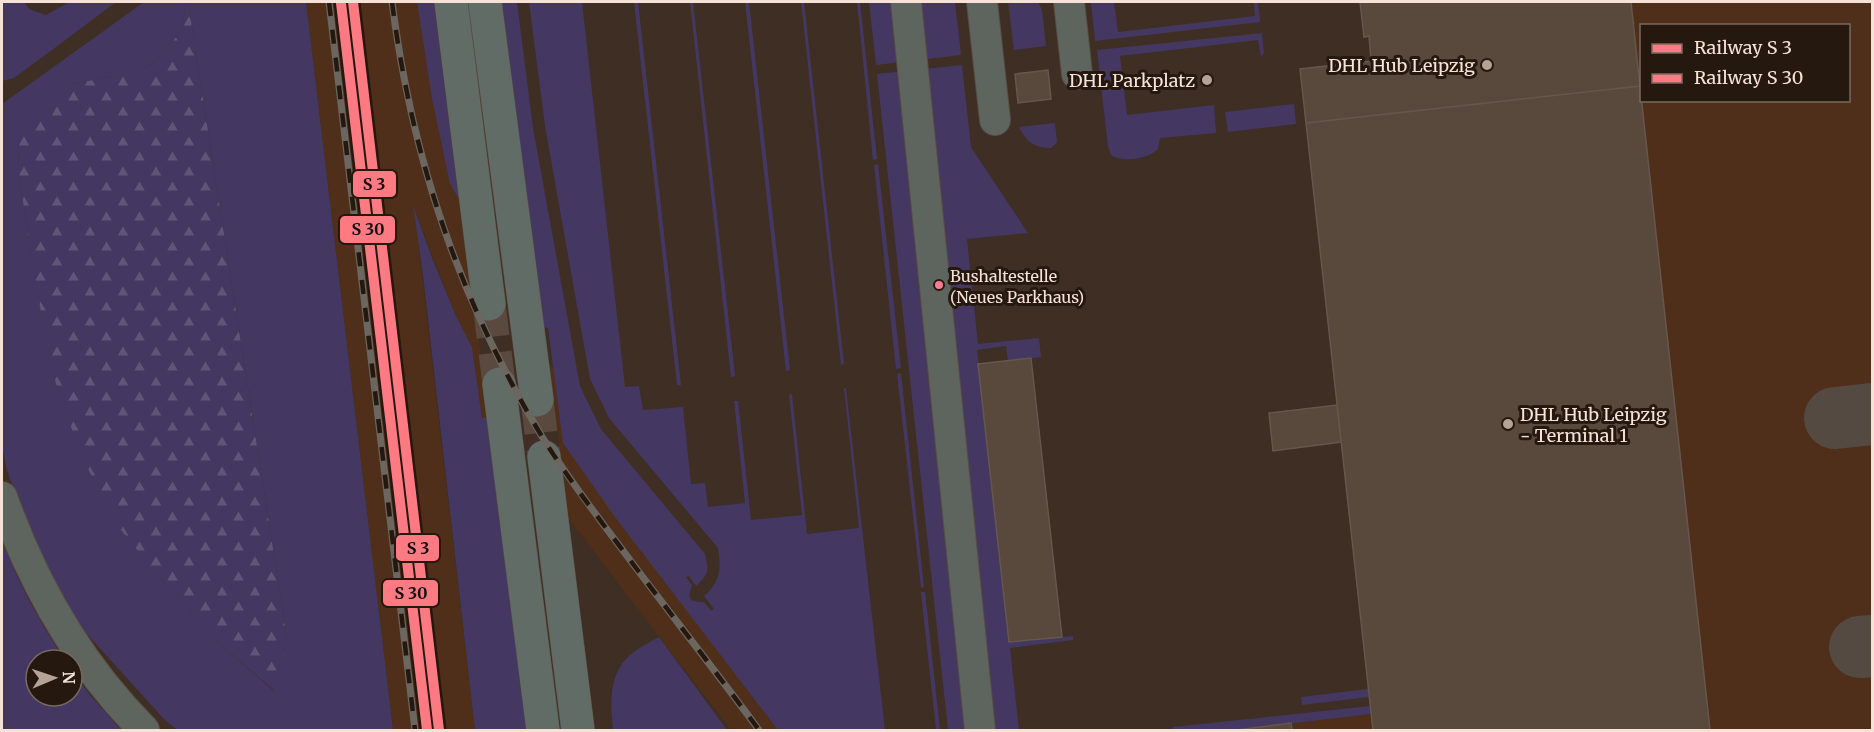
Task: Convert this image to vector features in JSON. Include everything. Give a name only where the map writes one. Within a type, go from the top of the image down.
[{"type":"main road","points":[[451,2],[489,304]]},
{"type":"main road","points":[[485,2],[537,400]]},
{"type":"main road","points":[[499,384],[543,730]]},
{"type":"main road","points":[[544,457],[578,730]]},
{"type":"street","points":[[906,2],[980,730]]},
{"type":"street","points":[[982,2],[995,120]]},
{"type":"street","points":[[1068,2],[1077,74]]},
{"type":"street","points":[[2,497],[18,542],[46,600],[99,680],[144,730]]},
{"type":"shaded area","points":[[306,2],[417,2],[432,99],[450,184],[461,203],[489,418],[482,418],[472,347],[456,316],[414,208],[475,730],[393,730]]},
{"type":"shaded area","points":[[1360,2],[1872,2],[1872,730],[1237,730],[1371,714],[1300,69],[1371,61],[1369,37],[1364,37]]},
{"type":"shaded area","points":[[553,365],[560,419],[620,508],[790,730],[731,730],[569,519],[549,366]]},
{"type":"green space","points":[[2,2],[24,2],[29,9],[46,15],[69,2],[116,2],[14,78],[2,81]]},
{"type":"green space","points":[[144,2],[186,2],[182,30],[157,60],[138,75],[115,76],[71,84],[28,123],[19,141],[18,171],[44,331],[59,397],[153,570],[225,648],[274,691],[287,639],[188,2],[306,2],[393,730],[177,730],[163,718],[78,624],[43,564],[22,517],[6,466],[2,444],[2,104]]},
{"type":"green space","points":[[186,2],[188,2],[287,639],[275,691],[225,648],[153,570],[118,526],[87,467],[59,397],[44,332],[18,171],[19,141],[28,123],[50,97],[71,84],[139,74],[157,60],[182,30]]},
{"type":"green space","points":[[417,2],[440,2],[461,203],[450,184],[432,99]]},
{"type":"green space","points":[[494,2],[517,2],[533,128],[580,386],[601,429],[705,554],[707,572],[703,578],[696,586],[689,576],[686,577],[692,585],[689,596],[691,600],[704,602],[711,611],[714,609],[704,596],[717,580],[718,548],[609,418],[590,379],[545,126],[529,2],[582,2],[625,387],[639,386],[643,410],[683,407],[691,484],[705,483],[708,507],[745,503],[734,401],[738,401],[751,520],[802,515],[789,395],[792,394],[807,534],[859,528],[844,388],[846,388],[885,730],[778,730],[615,517],[563,443],[548,328],[540,326]]},
{"type":"green space","points":[[634,2],[638,2],[681,385],[677,385]]},
{"type":"green space","points":[[690,2],[693,2],[735,376],[731,377]]},
{"type":"green space","points":[[745,2],[749,2],[790,370],[786,371]]},
{"type":"green space","points":[[801,2],[804,2],[844,364],[841,365]]},
{"type":"green space","points":[[857,2],[860,2],[877,159],[873,160]]},
{"type":"green space","points":[[869,2],[955,2],[961,55],[876,65]]},
{"type":"green space","points":[[1008,2],[1038,2],[1042,10],[1046,46],[1014,50]]},
{"type":"green space","points":[[1091,2],[1114,2],[1118,32],[1255,16],[1254,2],[1258,2],[1260,22],[1095,41]]},
{"type":"green space","points":[[1262,33],[1264,53],[1261,57],[1258,40],[1120,56],[1127,115],[1214,105],[1216,133],[1160,138],[1158,149],[1143,157],[1123,159],[1112,156],[1108,147],[1097,50]]},
{"type":"green space","points":[[962,65],[971,147],[1028,233],[967,239],[978,344],[1039,338],[1041,357],[1008,361],[1006,346],[977,350],[1009,642],[1073,636],[1073,640],[1010,648],[1019,730],[948,730],[877,74]]},
{"type":"green space","points":[[1294,104],[1296,124],[1228,132],[1225,112]]},
{"type":"green space","points":[[1055,123],[1057,142],[1051,148],[1040,147],[1032,143],[1019,127]]},
{"type":"green space","points":[[878,164],[901,368],[896,369],[874,165]]},
{"type":"green space","points":[[413,205],[456,316],[472,347],[482,418],[489,418],[530,730],[475,730]]},
{"type":"green space","points":[[901,373],[924,587],[921,588],[897,374]]},
{"type":"green space","points":[[2,540],[30,602],[57,648],[24,648],[24,708],[84,708],[84,687],[121,730],[3,730]]},
{"type":"green space","points":[[921,592],[925,592],[940,730],[936,730]]},
{"type":"green space","points":[[659,637],[727,730],[613,730],[611,702],[617,673],[631,655]]},
{"type":"green space","points":[[1368,689],[1369,697],[1302,705],[1301,697]]},
{"type":"green space","points":[[1370,706],[1371,714],[1237,730],[1172,730],[1173,727]]},
{"type":"building","name":"DHL Hub Leipzig","points":[[1360,2],[1631,2],[1640,86],[1306,123],[1300,69],[1371,61],[1369,36],[1364,37]]},
{"type":"building","points":[[1048,70],[1051,99],[1018,103],[1015,74]]},
{"type":"building","name":"DHL Hub Leipzig - Terminal 1","points":[[1640,86],[1710,730],[1373,730],[1306,123]]},
{"type":"building","points":[[1031,358],[1062,637],[1009,642],[978,364]]},
{"type":"building","points":[[1337,405],[1341,442],[1273,451],[1269,413]]},
{"type":"building","points":[[1291,723],[1292,730],[1237,730]]},
{"type":"taxiway","points":[[1835,418],[1872,414]]},
{"type":"taxiway","points":[[1860,647],[1872,646]]},
{"type":"tunnel","points":[[489,304],[499,384]]},
{"type":"tunnel","points":[[537,400],[544,457]]},
{"type":"railway","points":[[329,2],[415,730]]},
{"type":"railway","points":[[392,2],[412,117],[426,172],[463,280],[512,384],[541,435],[575,486],[759,730]]},
{"type":"transit line","points":[[353,2],[439,730]]},
{"type":"transit line","points":[[341,3],[427,730]]},
{"type":"place","name":"DHL Hub Leipzig","points":[[1487,65]]},
{"type":"place","name":"DHL Parkplatz","points":[[1207,80]]},
{"type":"place","name":"Bushaltestelle (Neues Parkhaus)","points":[[939,285]]},
{"type":"place","name":"DHL Hub Leipzig - Terminal 1","points":[[1508,424]]}]
